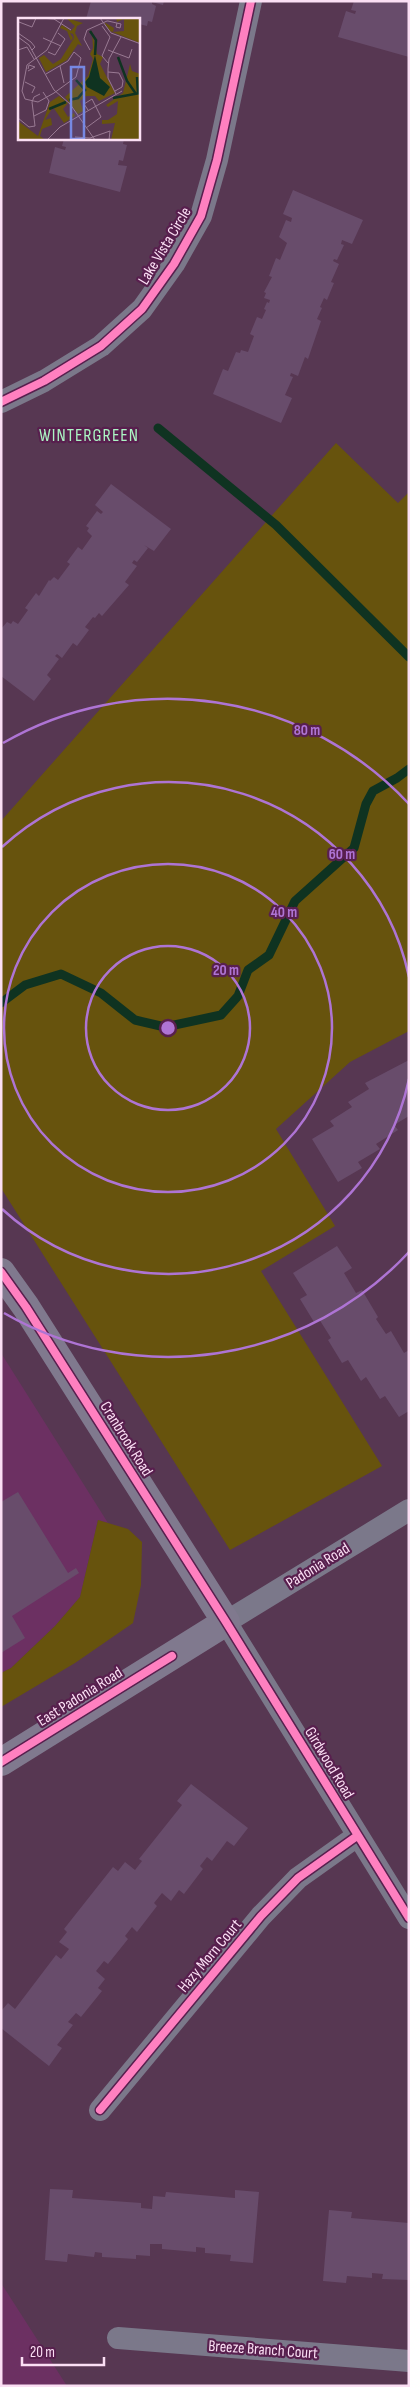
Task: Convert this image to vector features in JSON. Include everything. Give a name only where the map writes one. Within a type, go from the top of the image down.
[{"type":"street","name":"Lake Vista Circle","points":[[1,402],[44,381],[101,346],[142,309],[174,264],[201,216],[217,160],[251,1]]},
{"type":"street","name":"Cranbrook Road","points":[[1,1272],[26,1307],[226,1622]]},
{"type":"street","name":"Padonia Road","points":[[226,1622],[409,1510]]},
{"type":"street","name":"East Padonia Road","points":[[1,1762],[226,1622]]},
{"type":"street","name":"Girdwood Road","points":[[226,1622],[409,1918]]},
{"type":"street","name":"Hazy Morn Court","points":[[100,2110],[261,1916],[298,1878],[357,1836]]},
{"type":"street","name":"Breeze Branch Court","points":[[118,2338],[409,2361]]},
{"type":"shaded area","points":[[336,443],[398,503],[409,492],[409,1031],[350,1062],[276,1129],[335,1226],[261,1271],[382,1466],[230,1550],[1,1188],[1,821]]},
{"type":"shaded area","points":[[1,1353],[108,1523],[98,1520],[80,1597],[55,1626],[11,1668],[1,1673]]},
{"type":"shaded area","points":[[98,1520],[128,1529],[142,1542],[141,1585],[133,1623],[75,1663],[1,1707],[1,1673],[11,1668],[55,1626],[80,1597]]},
{"type":"shaded area","points":[[1,2283],[67,2386],[1,2386]]},
{"type":"building","points":[[91,1],[164,1],[163,5],[152,2],[156,6],[152,22],[148,21],[147,26],[140,24],[140,18],[86,18]]},
{"type":"building","points":[[354,1],[409,1],[409,57],[338,37],[346,11],[355,14],[356,11],[351,10]]},
{"type":"building","points":[[64,140],[124,140],[123,144],[127,145],[123,161],[119,160],[118,165],[127,166],[120,192],[49,173],[55,147],[65,150],[66,147],[62,146]]},
{"type":"building","points":[[293,190],[363,220],[352,244],[342,240],[341,244],[344,245],[337,260],[334,259],[333,261],[339,264],[331,282],[334,283],[327,300],[324,298],[320,307],[322,308],[317,319],[321,321],[308,359],[305,357],[298,376],[291,373],[290,376],[293,377],[285,395],[292,398],[281,423],[213,394],[223,369],[228,371],[236,352],[240,353],[241,350],[248,352],[254,336],[250,334],[257,317],[262,319],[267,302],[269,303],[270,300],[264,298],[266,293],[264,292],[272,277],[269,276],[276,258],[280,260],[287,243],[279,237],[286,220],[291,222],[292,218],[283,214]]},
{"type":"building","points":[[111,484],[171,529],[154,551],[144,545],[148,548],[137,562],[134,560],[132,563],[137,566],[125,582],[129,585],[102,616],[99,613],[95,618],[93,617],[85,627],[89,630],[77,646],[73,643],[62,658],[57,654],[55,656],[59,659],[47,675],[51,679],[34,701],[1,676],[1,629],[7,622],[11,624],[13,621],[18,624],[28,610],[25,608],[36,593],[39,596],[49,580],[54,577],[58,580],[70,564],[67,562],[78,547],[82,550],[92,536],[87,531],[89,528],[86,526],[97,511],[101,514],[103,512],[95,505]]},
{"type":"building","points":[[409,1060],[409,1116],[394,1125],[398,1130],[376,1144],[380,1149],[358,1162],[362,1168],[338,1182],[312,1139],[334,1126],[330,1121],[352,1107],[348,1102],[369,1089],[365,1083]]},
{"type":"building","points":[[337,1246],[352,1268],[344,1273],[356,1293],[362,1290],[378,1317],[376,1319],[386,1334],[391,1331],[404,1353],[409,1350],[409,1411],[399,1417],[385,1396],[380,1399],[366,1377],[361,1381],[348,1360],[342,1363],[328,1340],[331,1338],[319,1319],[314,1322],[300,1299],[307,1295],[293,1273]]},
{"type":"building","points":[[18,1492],[68,1573],[76,1568],[79,1573],[12,1616],[25,1638],[1,1653],[1,1502]]},
{"type":"building","points":[[191,1784],[248,1828],[234,1846],[227,1841],[212,1861],[207,1857],[200,1866],[203,1869],[184,1894],[179,1890],[171,1901],[162,1893],[154,1903],[157,1906],[137,1932],[132,1927],[125,1936],[128,1939],[108,1964],[104,1961],[96,1971],[105,1979],[98,1988],[102,1991],[81,2017],[76,2013],[68,2022],[73,2025],[57,2045],[62,2048],[49,2066],[1,2028],[1,2011],[8,2003],[15,2009],[56,1955],[61,1959],[69,1949],[59,1942],[67,1932],[64,1929],[113,1867],[118,1871],[125,1862],[135,1870],[142,1861],[139,1859],[182,1805],[177,1801]]},
{"type":"building","points":[[50,2189],[73,2190],[72,2198],[141,2203],[141,2208],[152,2209],[153,2196],[165,2197],[166,2192],[235,2198],[235,2190],[259,2192],[253,2263],[230,2261],[231,2255],[205,2253],[205,2248],[196,2247],[196,2252],[162,2249],[162,2244],[150,2244],[150,2256],[136,2255],[136,2259],[102,2257],[102,2253],[95,2252],[94,2257],[68,2254],[67,2262],[45,2260]]},
{"type":"building","points":[[329,2210],[352,2212],[351,2218],[409,2223],[409,2280],[382,2279],[383,2274],[372,2273],[372,2278],[347,2276],[346,2283],[323,2281]]},
{"type":"waterway","points":[[158,428],[276,525],[409,657]]},
{"type":"waterway","points":[[1,1003],[25,985],[61,974],[101,993],[135,1020],[165,1027],[221,1015],[238,996],[248,970],[269,955],[295,901],[354,848],[366,804],[373,791],[409,769]]},
{"type":"cycle path","points":[[1,402],[44,381],[101,346],[142,309],[174,264],[201,216],[217,160],[251,1]]},
{"type":"cycle path","points":[[1,1272],[26,1307],[226,1622],[409,1918]]},
{"type":"cycle path","points":[[1,1762],[172,1656]]},
{"type":"cycle path","points":[[100,2110],[261,1916],[298,1878],[357,1836]]},
{"type":"district","name":"WINTERGREEN","points":[[89,435]]}]
